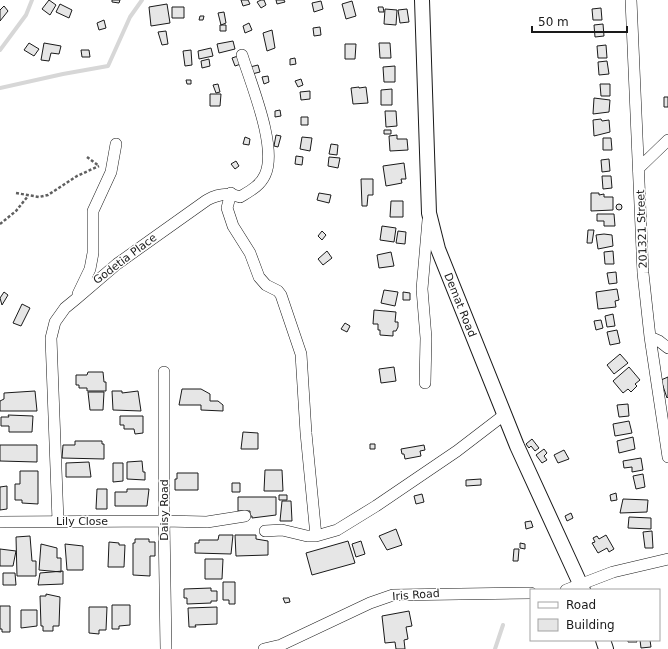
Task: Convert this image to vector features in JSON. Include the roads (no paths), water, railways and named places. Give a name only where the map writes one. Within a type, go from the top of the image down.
[{"type":"street","name":"Demat Road","points":[[422,0],[429,213],[438,250],[504,415],[582,587]]},
{"type":"street","name":"201321 Street","points":[[631,0],[643,273],[650,337],[668,457]]},
{"type":"street","name":"Godetia Place","points":[[58,521],[51,338],[55,322],[64,308],[117,264],[207,200],[231,193],[240,197],[255,189],[261,182],[266,174],[268,150],[266,132],[242,55]]},
{"type":"street","points":[[639,168],[668,140]]},
{"type":"street","points":[[76,298],[90,269],[92,261],[93,211],[110,175],[116,144]]},
{"type":"street","points":[[231,193],[227,208],[231,223],[250,253],[260,276],[268,287],[280,292],[300,349],[316,536]]},
{"type":"street","points":[[425,383],[426,331],[422,290],[429,213]]},
{"type":"street","points":[[650,337],[659,341],[668,348]]},
{"type":"street","name":"Daisy Road","points":[[164,372],[166,649]]},
{"type":"street","points":[[265,531],[282,530],[307,536],[316,536],[329,533],[346,525],[466,444],[504,415]]},
{"type":"street","name":"Lily Close","points":[[0,522],[207,522],[245,516]]},
{"type":"street","points":[[571,589],[582,587],[613,572],[668,559]]},
{"type":"street","name":"Iris Road","points":[[264,649],[282,645],[370,603],[394,595],[530,593]]},
{"type":"waterway","points":[[0,50],[26,15],[32,0]]},
{"type":"waterway","points":[[0,88],[108,66],[130,17],[142,0]]},
{"type":"waterway","points":[[495,649],[503,625]]}]
